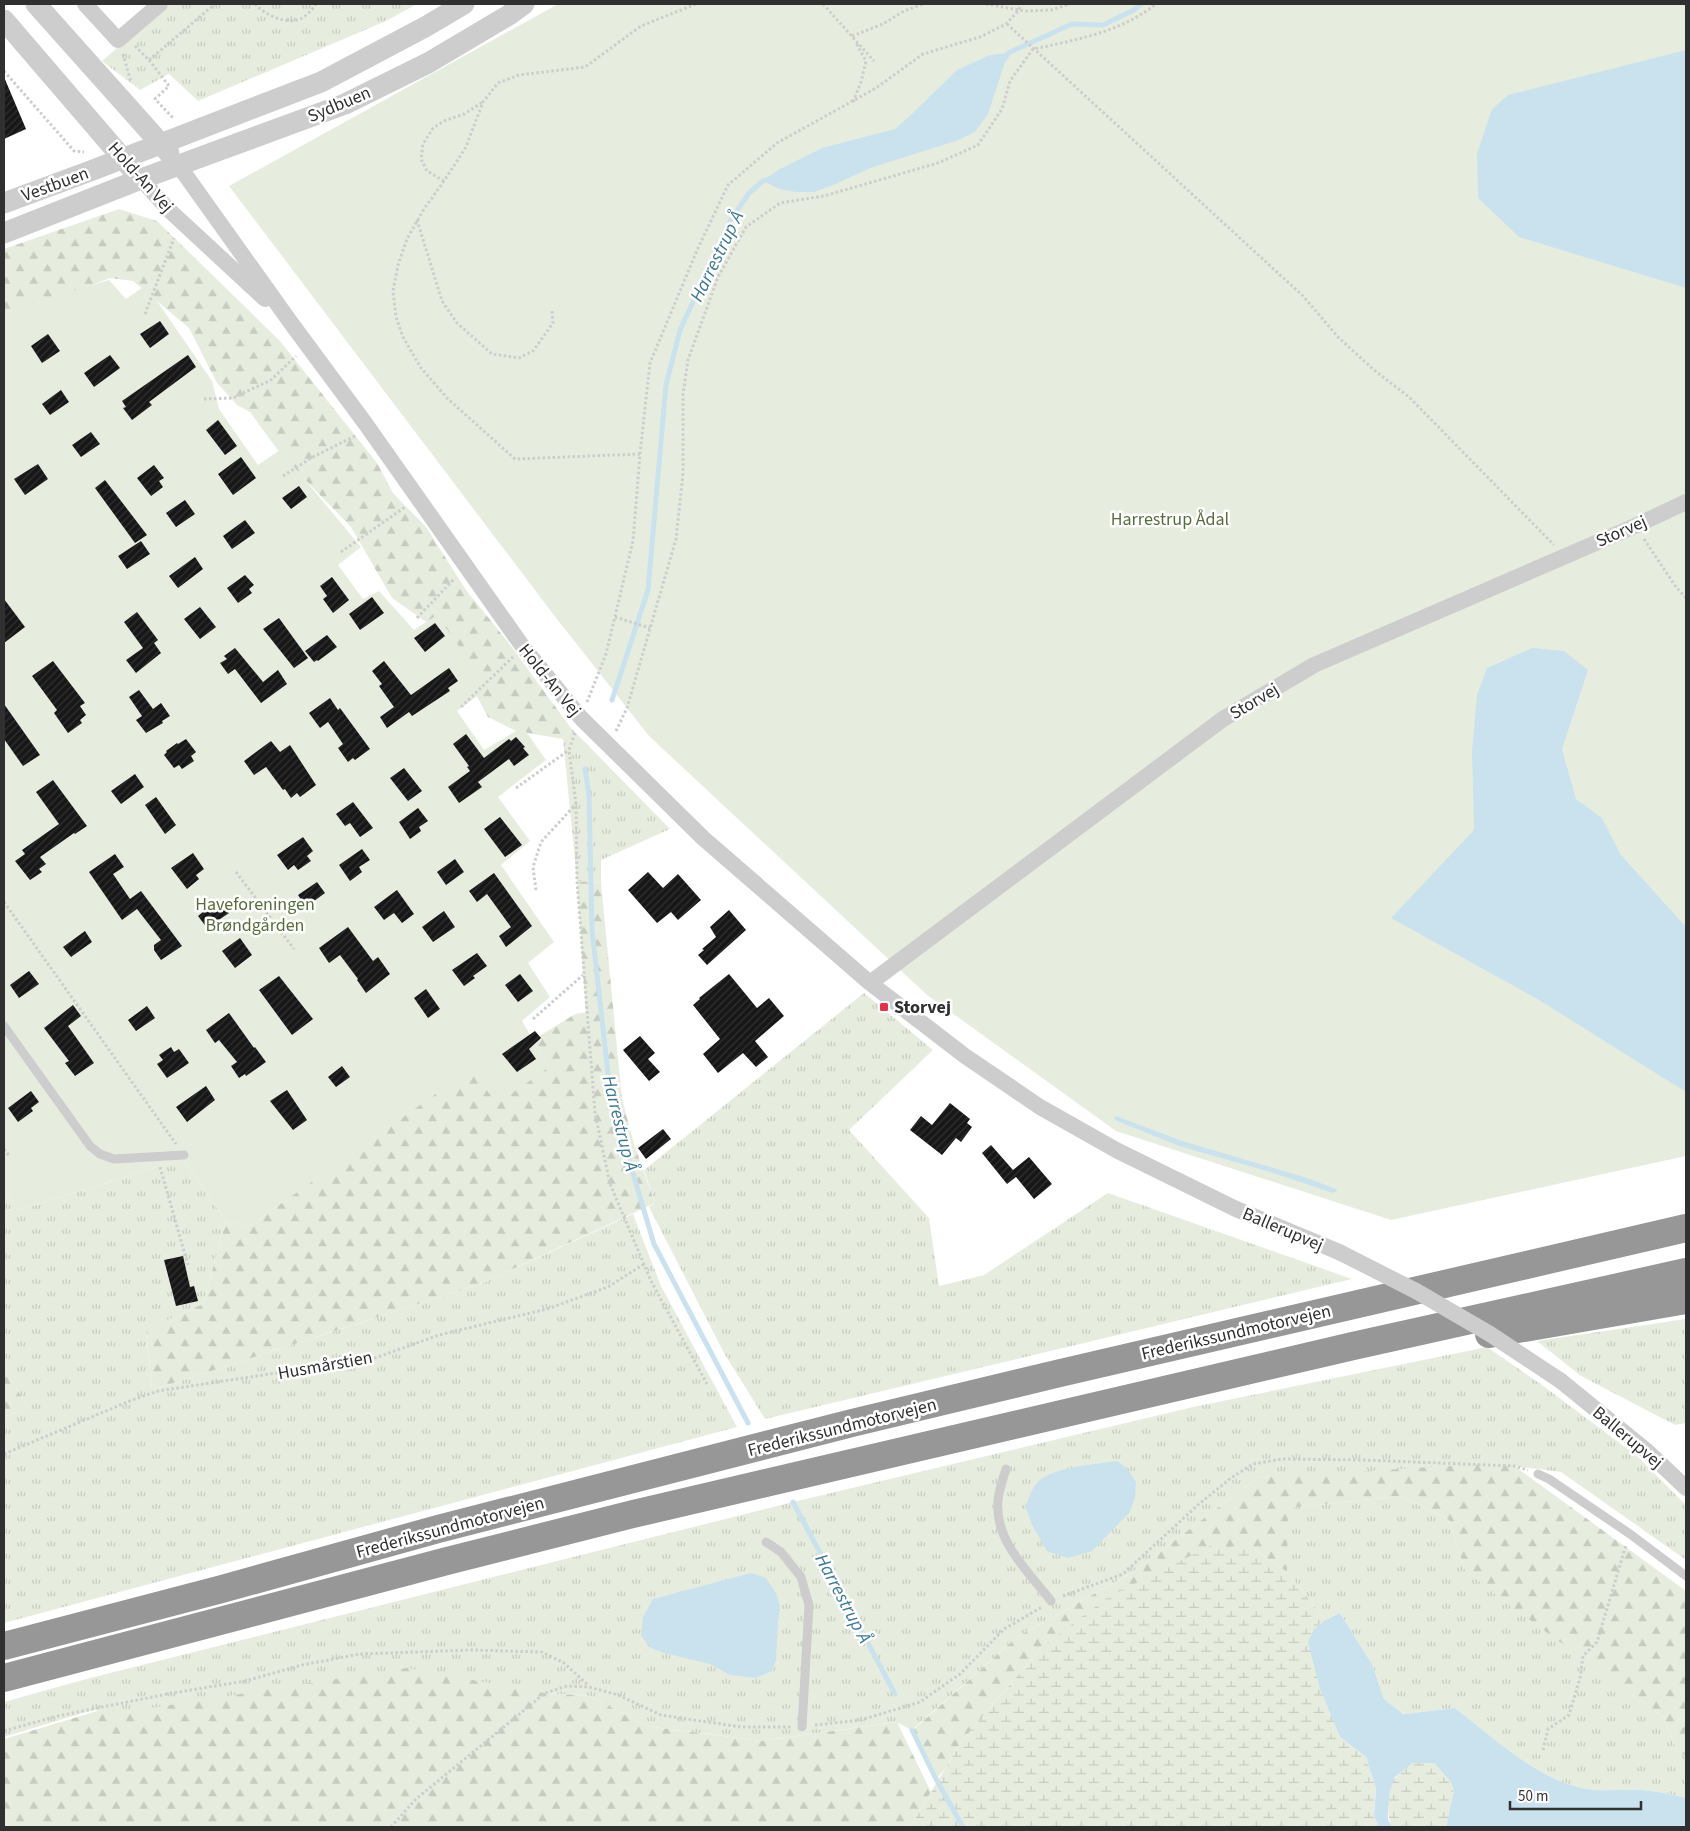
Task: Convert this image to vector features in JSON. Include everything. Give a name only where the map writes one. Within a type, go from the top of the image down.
[{"type":"highway","name":"Frederikssundmotorvejen","points":[[4,1646],[222,1589],[438,1529],[852,1423],[1686,1228]]},
{"type":"highway","name":"Frederikssundmotorvejen","points":[[4,1678],[438,1563],[632,1514],[1353,1346],[1686,1272]]},
{"type":"highway","points":[[1353,1346],[1462,1338],[1686,1300]]},
{"type":"street","name":"Hold-An Vej","points":[[36,4],[179,166],[369,429],[523,647],[581,718],[703,838],[870,983]]},
{"type":"street","points":[[85,4],[118,40],[160,4]]},
{"type":"street","name":"Sydbuen","points":[[161,144],[321,82],[425,28],[464,4]]},
{"type":"street","name":"Sydbuen","points":[[141,179],[345,104],[428,62],[524,4]]},
{"type":"street","name":"Hold-An Vej","points":[[4,20],[141,179],[181,221],[291,323]]},
{"type":"street","name":"Vestbuen","points":[[4,203],[161,144]]},
{"type":"street","name":"Vestbuen","points":[[4,233],[141,179]]},
{"type":"street","name":"Storvej","points":[[870,983],[1222,719],[1314,665],[1635,526],[1686,502]]},
{"type":"street","name":"Ballerupvej","points":[[870,983],[965,1056],[1058,1117],[1118,1151],[1236,1209],[1339,1252],[1416,1291],[1473,1324],[1561,1381],[1648,1452],[1686,1488]]},
{"type":"lane","points":[[4,1026],[90,1146],[100,1154],[114,1159],[184,1155]]},
{"type":"lane","points":[[1006,1469],[998,1500],[1000,1525],[1012,1553],[1051,1601]]},
{"type":"lane","points":[[1538,1474],[1550,1479],[1630,1534],[1686,1576]]},
{"type":"lane","points":[[766,1542],[781,1552],[801,1577],[809,1605],[802,1727]]},
{"type":"path","points":[[149,60],[215,4]]},
{"type":"path","points":[[255,4],[270,15],[292,21],[300,20],[316,4]]},
{"type":"path","points":[[640,454],[515,460],[448,399],[421,368],[402,337],[396,317],[393,292],[398,265],[407,239],[417,220],[466,147],[483,102],[498,83],[519,75],[585,67],[641,26],[696,4]]},
{"type":"path","points":[[823,4],[874,61]]},
{"type":"path","points":[[852,36],[883,24],[904,11],[924,4]]},
{"type":"path","points":[[986,4],[1025,11],[1051,10],[1070,4]]},
{"type":"path","points":[[707,1384],[679,1335],[644,1264],[610,1184],[595,1113],[576,882],[576,804],[569,750],[606,654],[634,541],[640,454],[650,363],[698,248],[728,185],[777,143],[876,88],[923,54],[980,37],[1006,24],[1019,10],[1021,4]]},
{"type":"path","points":[[609,746],[627,708],[676,539],[683,474],[683,394],[688,360],[718,277],[746,226],[780,203],[824,196],[938,163],[978,145],[1002,109],[1010,82],[1033,49],[1084,38],[1113,29],[1156,4]]},
{"type":"path","points":[[1006,24],[1303,296],[1338,337],[1374,370],[1409,397],[1565,556]]},
{"type":"path","points":[[125,35],[149,60],[169,86],[155,99],[187,134]]},
{"type":"path","points":[[852,36],[866,60],[861,82],[853,102]]},
{"type":"path","points":[[4,71],[74,151],[84,152]]},
{"type":"path","points":[[444,181],[427,170],[422,158],[423,144],[433,128],[444,121],[464,114],[483,102]]},
{"type":"path","points":[[417,220],[442,301],[457,323],[492,354],[518,358],[533,351],[553,323],[552,311]]},
{"type":"path","points":[[144,314],[181,221]]},
{"type":"path","points":[[204,399],[233,398],[271,380],[307,344]]},
{"type":"path","points":[[283,476],[312,458],[369,429]]},
{"type":"path","points":[[341,552],[418,498]]},
{"type":"path","points":[[1635,526],[1676,587],[1686,598]]},
{"type":"path","points":[[417,618],[466,567]]},
{"type":"path","points":[[615,617],[650,628]]},
{"type":"path","points":[[461,707],[523,647]]},
{"type":"path","points":[[516,788],[569,750]]},
{"type":"path","points":[[536,890],[533,867],[542,842],[576,804]]},
{"type":"path","points":[[236,872],[294,949]]},
{"type":"path","points":[[4,902],[184,1155]]},
{"type":"path","points":[[532,1019],[583,975]]},
{"type":"path","points":[[4,1149],[10,1157]]},
{"type":"path","points":[[157,1156],[188,1265]]},
{"type":"path","name":"Husmårstien","points":[[4,1454],[132,1400],[158,1392],[374,1358],[439,1335],[547,1309],[608,1287],[644,1264]]},
{"type":"path","points":[[391,1827],[416,1799],[545,1693],[567,1686],[589,1687],[618,1695],[661,1715],[741,1727],[802,1727],[861,1720],[920,1702],[960,1674],[1004,1629],[1051,1601],[1123,1574],[1199,1504],[1230,1478],[1253,1464],[1282,1459],[1364,1460],[1514,1466],[1538,1474]]},
{"type":"path","points":[[1542,1750],[1548,1729],[1569,1715],[1580,1678],[1582,1656],[1597,1642],[1630,1534]]},
{"type":"path","points":[[4,1731],[58,1716],[167,1694],[245,1681],[302,1665],[360,1654],[471,1650],[542,1652],[564,1663],[589,1687]]},
{"type":"green space","points":[[168,4],[417,4],[386,21],[198,101],[169,74],[140,90],[102,61]]},
{"type":"green space","name":"Harrestrup Ådal","points":[[558,4],[1686,4],[1686,1156],[1391,1220],[1116,1131],[927,995],[649,736],[553,614],[229,186]]},
{"type":"green space","points":[[119,209],[157,221],[280,341],[377,463],[393,493],[426,527],[466,590],[508,642],[571,728],[563,739],[516,731],[488,717],[451,648],[432,626],[392,598],[351,527],[282,456],[250,412],[237,405],[217,383],[189,328],[133,281],[110,278],[24,311],[4,335],[4,249]]},
{"type":"green space","name":"Haveforeningen Brøndgården","points":[[109,280],[126,299],[146,285],[212,381],[219,409],[258,465],[280,450],[361,547],[338,565],[363,599],[379,591],[414,630],[437,615],[488,688],[457,711],[484,750],[523,727],[546,760],[498,797],[530,841],[501,865],[554,942],[528,963],[550,997],[522,1021],[549,1067],[497,1104],[471,1069],[248,1227],[226,1221],[183,1159],[19,1210],[4,1188],[4,311]]},
{"type":"green space","points":[[571,728],[670,829],[601,860],[601,883],[577,881],[563,739]]},
{"type":"green space","points":[[577,881],[601,883],[622,1099],[634,1144],[655,1203],[483,1283],[152,1390],[146,1329],[203,1304],[226,1221],[248,1227],[471,1068],[549,1067],[533,1040],[575,1014],[586,1012]]},
{"type":"green space","points":[[864,993],[933,1050],[849,1130],[929,1218],[939,1286],[984,1275],[1108,1193],[1352,1279],[765,1419],[724,1353],[649,1207],[655,1203],[644,1170]]},
{"type":"green space","points":[[183,1159],[226,1221],[203,1304],[146,1330],[152,1390],[483,1283],[633,1214],[661,1286],[737,1427],[4,1623],[4,1417],[28,1408],[4,1367],[4,1188],[19,1210]]},
{"type":"green space","points":[[1686,1319],[1686,1423],[1675,1425],[1581,1376],[1537,1341]]},
{"type":"green space","points":[[1487,1347],[1542,1385],[1637,1456],[1686,1505],[1686,1560],[1561,1472],[1514,1466],[1257,1478],[1133,1572],[1017,1637],[912,1730],[896,1722],[761,1741],[646,1726],[590,1696],[545,1693],[126,1712],[93,1710],[4,1737],[4,1702],[90,1678],[793,1502],[1193,1407]]},
{"type":"green space","points":[[4,1367],[28,1408],[4,1417]]},
{"type":"green space","points":[[1509,1462],[1686,1591],[1686,1755],[1678,1753],[1664,1718],[1505,1602],[1465,1570],[1449,1520],[1400,1496],[1288,1508],[1287,1572],[1255,1550],[1041,1648],[961,1742],[937,1778],[913,1730],[1017,1637],[1133,1572],[1257,1478]]},
{"type":"green space","points":[[1400,1496],[1449,1520],[1465,1570],[1664,1718],[1678,1753],[1686,1755],[1686,1798],[1647,1790],[1595,1790],[1575,1786],[1538,1770],[1520,1759],[1455,1708],[1405,1714],[1384,1699],[1372,1664],[1340,1613],[1325,1620],[1287,1572],[1287,1508]]},
{"type":"green space","points":[[1214,1544],[1255,1550],[1287,1572],[1325,1620],[1314,1629],[1340,1737],[1366,1757],[1376,1788],[1374,1816],[1379,1827],[910,1827],[961,1742],[1041,1648],[1108,1597]]},
{"type":"green space","points":[[406,1668],[545,1693],[590,1696],[646,1726],[761,1741],[897,1722],[931,1792],[910,1827],[4,1827],[4,1739],[104,1709],[126,1712]]},
{"type":"green space","points":[[1413,1763],[1434,1763],[1450,1781],[1454,1790],[1446,1827],[1392,1827],[1388,1808],[1391,1786],[1399,1774]]},
{"type":"water","points":[[1686,50],[1686,288],[1519,237],[1478,198],[1477,154],[1492,109],[1508,95]]},
{"type":"water","points":[[1008,53],[988,114],[975,132],[956,141],[873,167],[814,192],[796,192],[779,189],[763,181],[778,170],[822,148],[895,129],[957,70],[990,55]]},
{"type":"water","points":[[1532,648],[1564,651],[1588,670],[1562,749],[1576,799],[1602,818],[1621,855],[1686,927],[1686,1092],[1539,1000],[1391,918],[1474,830],[1472,751],[1477,695],[1487,668]]},
{"type":"water","points":[[1116,1116],[1182,1141],[1301,1176],[1337,1191],[1333,1193],[1270,1172],[1179,1146],[1115,1120],[1114,1117]]},
{"type":"water","points":[[1117,1461],[1127,1468],[1136,1482],[1135,1498],[1130,1512],[1092,1551],[1068,1558],[1047,1551],[1032,1525],[1025,1506],[1036,1484],[1053,1473],[1087,1465]]},
{"type":"water","points":[[751,1573],[766,1578],[776,1593],[780,1606],[776,1660],[772,1671],[756,1678],[730,1675],[710,1664],[651,1648],[641,1636],[643,1617],[653,1599]]},
{"type":"water","points":[[1340,1613],[1372,1664],[1384,1699],[1404,1714],[1455,1708],[1520,1759],[1557,1779],[1575,1786],[1595,1790],[1647,1790],[1686,1798],[1686,1827],[1446,1827],[1454,1790],[1450,1781],[1434,1763],[1413,1763],[1395,1777],[1390,1791],[1388,1819],[1392,1827],[1379,1827],[1374,1816],[1376,1788],[1366,1757],[1340,1737],[1320,1689],[1308,1642],[1314,1629],[1325,1620]]},
{"type":"building","points":[[4,77],[26,129],[4,139]]},
{"type":"building","points":[[160,321],[169,334],[150,348],[140,334]]},
{"type":"building","points":[[48,334],[60,351],[42,363],[31,346]]},
{"type":"building","points":[[110,355],[120,368],[94,387],[84,373]]},
{"type":"building","points":[[188,355],[196,367],[149,402],[152,405],[132,420],[123,408],[126,407],[122,401]]},
{"type":"building","points":[[61,390],[69,402],[50,415],[42,404]]},
{"type":"building","points":[[218,420],[237,446],[225,455],[206,430]]},
{"type":"building","points":[[91,432],[100,444],[81,457],[72,445]]},
{"type":"building","points":[[241,457],[256,478],[233,495],[218,474]]},
{"type":"building","points":[[38,464],[48,479],[25,495],[14,479]]},
{"type":"building","points":[[154,465],[164,478],[159,481],[163,487],[151,496],[137,478]]},
{"type":"building","points":[[105,480],[147,535],[135,543],[95,488]]},
{"type":"building","points":[[299,486],[307,497],[291,509],[282,498]]},
{"type":"building","points":[[185,500],[195,514],[176,527],[166,513]]},
{"type":"building","points":[[245,520],[255,533],[232,549],[223,536]]},
{"type":"building","points":[[141,541],[150,554],[127,569],[118,556]]},
{"type":"building","points":[[195,557],[203,569],[178,588],[169,576]]},
{"type":"building","points":[[245,575],[254,585],[249,589],[252,593],[238,603],[227,588]]},
{"type":"building","points":[[332,577],[349,600],[333,613],[323,599],[327,596],[320,586]]},
{"type":"building","points":[[372,597],[384,613],[360,630],[349,614]]},
{"type":"building","points":[[4,599],[25,627],[4,643]]},
{"type":"building","points":[[200,607],[216,627],[200,639],[184,619]]},
{"type":"building","points":[[137,612],[158,640],[154,643],[161,653],[136,673],[126,660],[143,648],[124,622]]},
{"type":"building","points":[[279,618],[308,658],[294,668],[263,629]]},
{"type":"building","points":[[435,623],[445,636],[425,652],[414,638]]},
{"type":"building","points":[[327,635],[337,647],[314,662],[305,651]]},
{"type":"building","points":[[235,648],[263,682],[278,670],[287,684],[261,703],[235,669],[228,674],[220,663],[227,659],[224,656]]},
{"type":"building","points":[[53,661],[85,703],[80,706],[86,715],[80,720],[82,723],[68,733],[54,713],[57,710],[32,676]]},
{"type":"building","points":[[384,661],[411,695],[449,668],[458,681],[448,688],[450,691],[412,716],[409,712],[387,728],[380,717],[394,707],[379,686],[382,684],[372,671]]},
{"type":"building","points":[[139,690],[153,709],[161,703],[170,716],[162,721],[163,723],[146,733],[136,720],[142,716],[129,697]]},
{"type":"building","points":[[330,698],[338,710],[340,708],[370,749],[355,760],[353,758],[348,762],[338,748],[343,744],[328,722],[320,728],[309,713]]},
{"type":"building","points":[[4,704],[40,755],[23,766],[4,739]]},
{"type":"building","points":[[466,734],[484,758],[509,739],[511,741],[516,737],[529,755],[514,766],[509,759],[478,782],[482,787],[459,803],[448,787],[470,771],[467,767],[469,766],[453,744]]},
{"type":"building","points":[[186,739],[196,752],[191,756],[194,761],[182,769],[179,765],[174,768],[164,755],[166,751],[177,743]]},
{"type":"building","points":[[271,741],[280,752],[290,745],[316,785],[300,797],[297,793],[291,798],[266,767],[254,775],[244,761]]},
{"type":"building","points":[[404,768],[422,791],[408,801],[390,778]]},
{"type":"building","points":[[135,774],[144,787],[121,804],[111,791]]},
{"type":"building","points":[[53,780],[87,826],[40,857],[46,864],[39,869],[42,872],[30,880],[15,861],[25,854],[22,850],[59,824],[36,792]]},
{"type":"building","points":[[156,797],[176,825],[165,834],[145,805]]},
{"type":"building","points":[[353,802],[373,828],[360,837],[350,823],[345,826],[336,814]]},
{"type":"building","points":[[418,808],[428,821],[419,827],[421,831],[410,839],[399,822]]},
{"type":"building","points":[[500,817],[522,845],[505,857],[484,829]]},
{"type":"building","points":[[303,837],[313,851],[307,856],[311,861],[298,870],[294,865],[288,870],[277,855]]},
{"type":"building","points":[[362,849],[370,860],[359,867],[362,872],[350,881],[339,865]]},
{"type":"building","points":[[193,853],[204,869],[196,875],[199,879],[187,889],[171,868]]},
{"type":"building","points":[[115,854],[124,867],[113,874],[130,899],[141,891],[182,946],[161,960],[154,950],[154,945],[161,940],[137,909],[122,920],[89,872]]},
{"type":"building","points":[[455,859],[464,872],[446,885],[437,872]]},
{"type":"building","points":[[648,872],[663,888],[678,874],[701,900],[678,920],[671,912],[657,923],[628,890]]},
{"type":"building","points":[[494,873],[532,926],[506,947],[499,936],[511,927],[487,894],[477,902],[469,891]]},
{"type":"building","points":[[317,882],[325,893],[306,907],[298,895]]},
{"type":"building","points":[[397,890],[414,914],[402,923],[394,913],[384,920],[374,907]]},
{"type":"building","points":[[219,899],[229,913],[207,928],[198,916]]},
{"type":"building","points":[[729,910],[746,930],[707,965],[698,955],[716,937],[710,927]]},
{"type":"building","points":[[444,911],[455,927],[433,942],[422,927]]},
{"type":"building","points":[[348,927],[373,961],[378,957],[390,974],[366,993],[340,955],[329,963],[319,948]]},
{"type":"building","points":[[85,931],[92,942],[71,957],[63,947]]},
{"type":"building","points":[[240,938],[252,955],[235,968],[222,951]]},
{"type":"building","points":[[477,953],[487,966],[473,976],[475,978],[464,986],[452,970]]},
{"type":"building","points":[[29,971],[39,984],[19,998],[10,985]]},
{"type":"building","points":[[520,974],[533,991],[518,1002],[505,985]]},
{"type":"building","points":[[729,974],[757,1008],[769,998],[784,1016],[755,1041],[768,1057],[756,1067],[743,1053],[718,1073],[703,1054],[720,1039],[693,1005]]},
{"type":"building","points":[[279,976],[313,1019],[292,1035],[259,990]]},
{"type":"building","points":[[426,989],[440,1009],[428,1018],[414,998]]},
{"type":"building","points":[[73,1005],[81,1016],[68,1026],[94,1063],[75,1076],[65,1063],[69,1061],[44,1028]]},
{"type":"building","points":[[147,1006],[155,1018],[136,1031],[128,1020]]},
{"type":"building","points":[[229,1013],[266,1062],[246,1076],[245,1074],[239,1078],[231,1066],[237,1062],[219,1040],[215,1043],[206,1030]]},
{"type":"building","points":[[535,1031],[541,1038],[529,1049],[536,1059],[517,1072],[502,1054]]},
{"type":"building","points":[[640,1036],[655,1053],[648,1059],[660,1072],[649,1081],[623,1050]]},
{"type":"building","points":[[171,1047],[174,1052],[179,1049],[189,1063],[167,1078],[157,1064],[163,1060],[159,1055]]},
{"type":"building","points":[[342,1066],[350,1077],[336,1087],[328,1077]]},
{"type":"building","points":[[206,1086],[215,1100],[187,1122],[176,1107]]},
{"type":"building","points":[[287,1090],[307,1120],[293,1130],[270,1101]]},
{"type":"building","points":[[31,1091],[39,1102],[31,1108],[33,1111],[18,1122],[8,1108]]},
{"type":"building","points":[[950,1103],[970,1119],[967,1123],[972,1127],[961,1142],[956,1138],[942,1155],[910,1130],[921,1116],[932,1125]]},
{"type":"building","points":[[663,1129],[671,1139],[646,1159],[638,1148]]},
{"type":"building","points":[[991,1145],[1013,1170],[1029,1157],[1052,1184],[1034,1199],[1016,1177],[1007,1184],[982,1153]]},
{"type":"building","points":[[183,1256],[190,1287],[194,1286],[198,1301],[176,1306],[164,1260]]},
{"type":"waterway","name":"Harrestrup Å","points":[[1005,59],[1008,53],[1072,24],[1103,25],[1134,10],[1141,4]]},
{"type":"waterway","name":"Harrestrup Å","points":[[612,700],[648,590],[666,385],[680,330],[731,220],[749,193],[763,181],[769,179]]},
{"type":"waterway","name":"Harrestrup Å","points":[[585,769],[589,794],[592,930],[611,1100],[654,1244],[748,1423]]},
{"type":"waterway","name":"Harrestrup Å","points":[[793,1502],[895,1694]]},
{"type":"waterway","name":"Harrestrup Å","points":[[912,1730],[936,1779],[963,1827]]},
{"type":"place","name":"Storvej","points":[[884,1007]]}]
